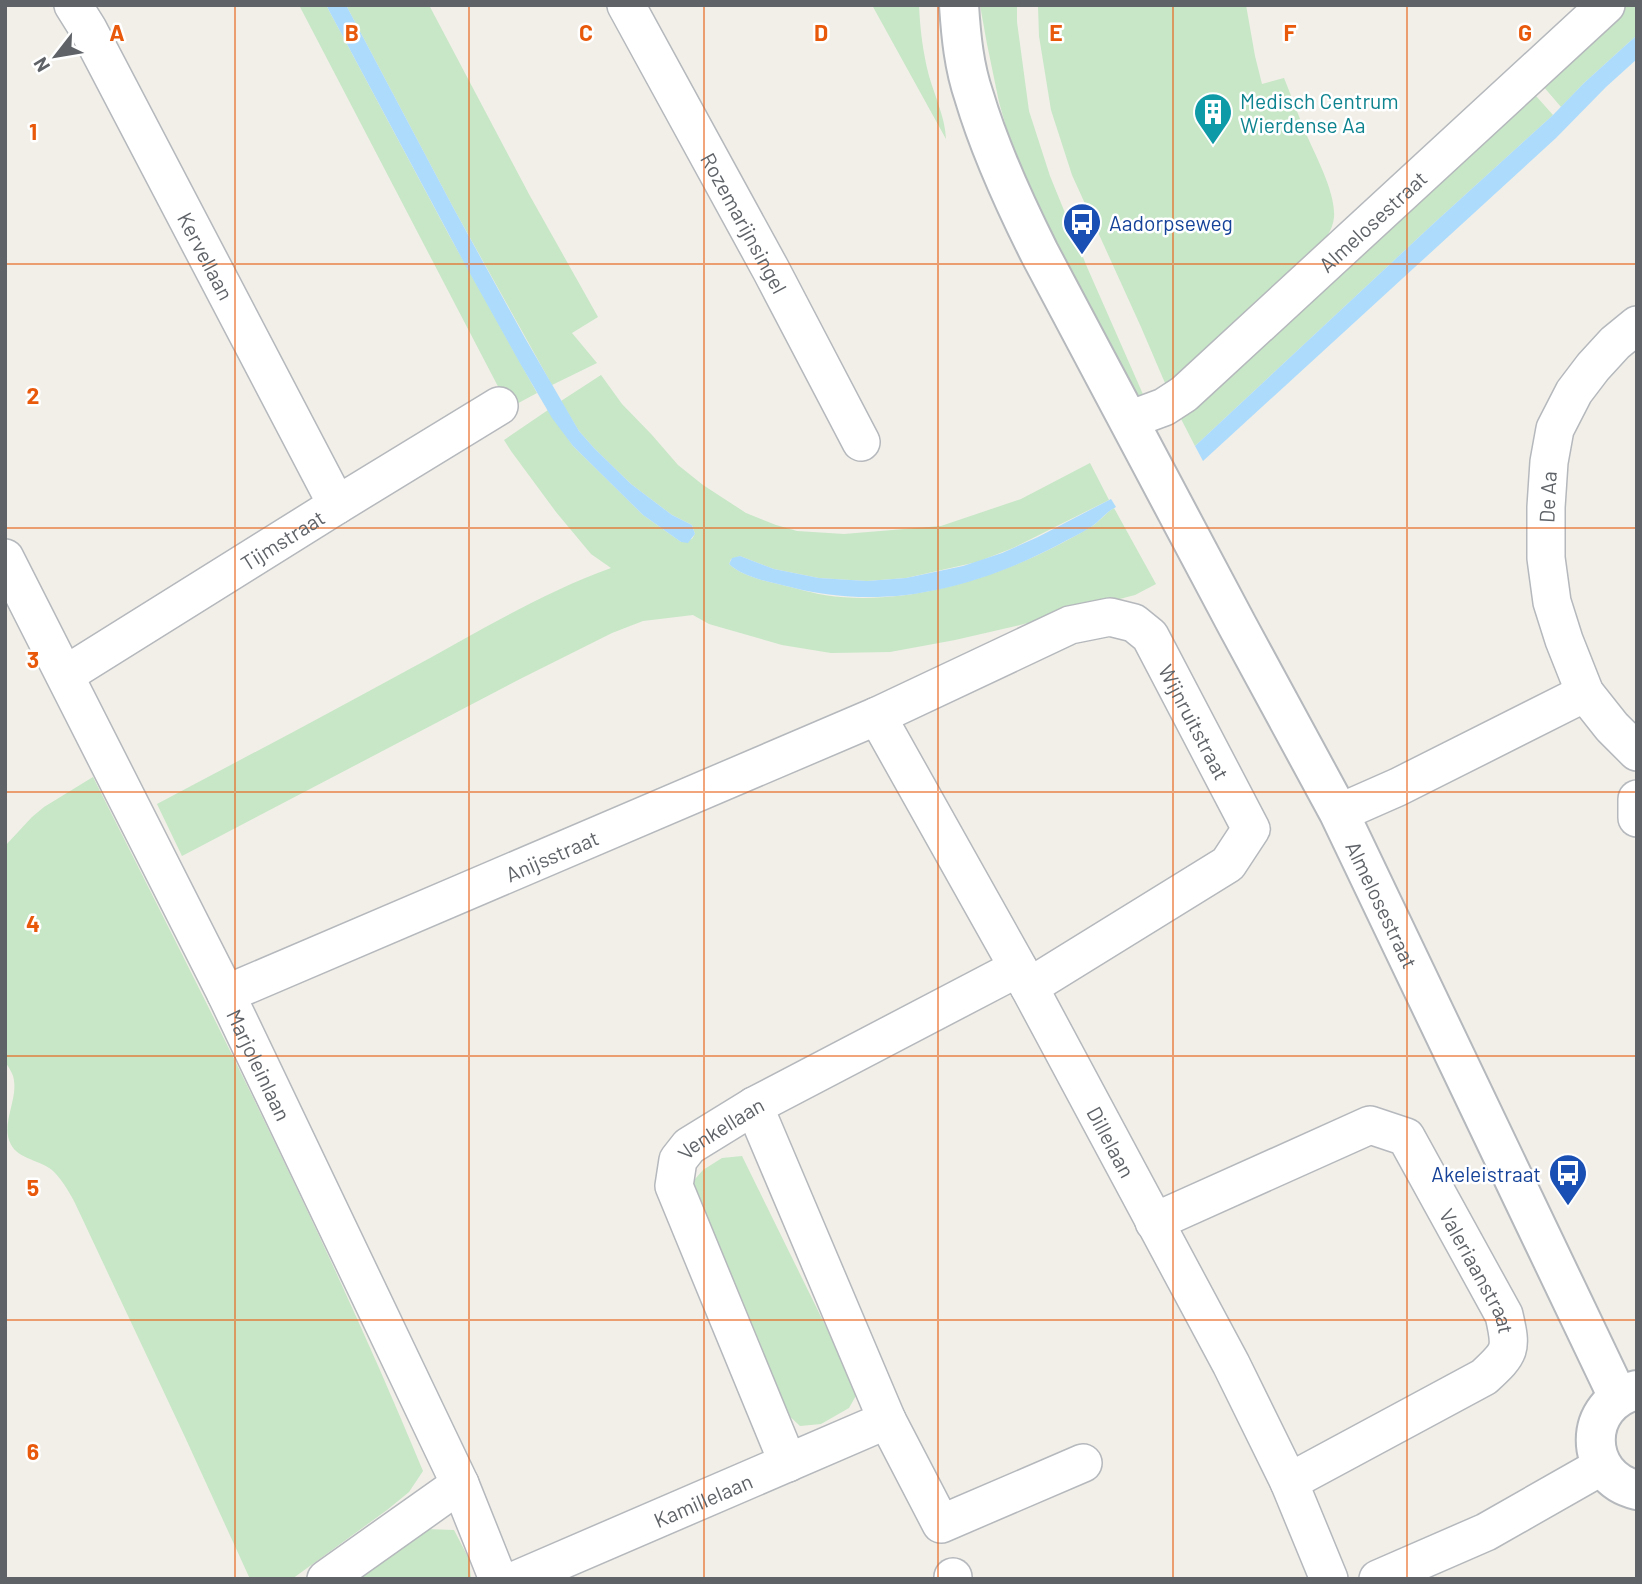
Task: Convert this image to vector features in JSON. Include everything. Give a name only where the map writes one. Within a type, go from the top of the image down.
[{"type":"street","name":"Kervellaan","points":[[73,5],[337,505]]},
{"type":"street","name":"Rozemarijnsingel","points":[[626,5],[861,442]]},
{"type":"street","name":"Almelosestraat","points":[[959,5],[962,43],[973,95],[1010,193],[1339,813],[1628,1394]]},
{"type":"street","name":"Almelosestraat","points":[[1129,421],[1164,407],[1184,394],[1606,5]]},
{"type":"street","name":"De Aa","points":[[1637,325],[1615,343],[1593,367],[1574,392],[1555,429],[1549,461],[1546,508],[1546,558],[1552,602],[1564,640],[1585,693],[1612,727],[1637,752]]},
{"type":"street","name":"Tijmstraat","points":[[65,675],[499,406]]},
{"type":"street","name":"Marjoleinlaan","points":[[5,558],[226,994],[460,1484],[498,1579]]},
{"type":"street","name":"Wijnruitstraat","points":[[877,716],[1070,625],[1110,617],[1134,623],[1150,636],[1251,829],[1228,864],[1023,978]]},
{"type":"street","points":[[1339,813],[1398,787],[1585,693]]},
{"type":"street","name":"Anijsstraat","points":[[226,994],[877,716]]},
{"type":"street","name":"Dillelaan","points":[[877,716],[1023,978],[1231,1364],[1289,1482],[1329,1579]]},
{"type":"street","points":[[1637,799],[1637,818]]},
{"type":"street","name":"Venkellaan","points":[[788,1463],[674,1186],[678,1160],[689,1146],[754,1106],[1023,978]]},
{"type":"street","points":[[754,1106],[887,1420],[941,1524],[1083,1463]]},
{"type":"street","name":"Valeriaanstraat","points":[[1154,1222],[1370,1125],[1406,1137],[1504,1315],[1510,1342],[1502,1360],[1484,1377],[1289,1482]]},
{"type":"street","points":[[1628,1394],[1607,1408],[1599,1421],[1595,1436],[1596,1451],[1602,1466],[1612,1479],[1626,1488],[1637,1490]]},
{"type":"street","name":"Kamillelaan","points":[[518,1579],[887,1420]]},
{"type":"street","points":[[1378,1579],[1452,1564],[1486,1532],[1602,1466]]},
{"type":"street","points":[[326,1579],[460,1484]]},
{"type":"green space","points":[[299,5],[326,5],[537,393],[511,407],[503,396]]},
{"type":"green space","points":[[346,5],[429,5],[530,196],[598,317],[572,333],[597,363],[552,385],[454,209]]},
{"type":"green space","points":[[872,5],[919,5],[925,59],[942,115],[946,139]]},
{"type":"green space","points":[[980,5],[1017,5],[1029,111],[1050,176],[1149,408],[1129,390],[1048,236],[1016,162],[999,102]]},
{"type":"green space","points":[[1038,5],[1246,5],[1262,84],[1284,78],[1328,184],[1334,217],[1328,235],[1317,251],[1168,390],[1072,175],[1051,110],[1039,36]]},
{"type":"green space","points":[[1618,5],[1637,5],[1637,35],[1561,107],[1537,79]]},
{"type":"green space","points":[[1528,87],[1553,115],[1195,446],[1179,415]]},
{"type":"green space","points":[[601,375],[622,404],[678,465],[703,485],[746,513],[797,531],[844,534],[941,526],[1021,499],[1090,463],[1109,500],[1013,548],[977,562],[906,578],[867,581],[819,578],[774,569],[740,556],[731,559],[729,564],[751,576],[829,596],[873,598],[905,595],[970,581],[1002,570],[1093,526],[1114,508],[1156,584],[1135,595],[1020,625],[890,652],[831,653],[782,645],[709,624],[693,615],[643,621],[612,633],[522,678],[182,856],[157,804],[507,616],[584,578],[611,568],[591,554],[556,512],[504,440],[548,410],[573,446],[643,515],[681,542],[692,539],[695,534],[692,525],[672,515],[631,484],[579,431],[561,401]]},
{"type":"green space","points":[[93,777],[306,1208],[423,1471],[409,1492],[292,1579],[250,1579],[74,1201],[52,1170],[16,1151],[9,1140],[8,1126],[14,1088],[13,1076],[5,1061],[5,846],[44,807]]},
{"type":"green space","points":[[742,1156],[858,1392],[849,1408],[821,1424],[800,1426],[784,1411],[688,1187],[703,1170],[722,1158]]},
{"type":"green space","points":[[426,1529],[454,1530],[469,1559],[471,1579],[351,1579]]},
{"type":"water","points":[[326,5],[346,5],[454,209],[579,431],[631,484],[672,515],[692,525],[695,534],[688,543],[681,542],[643,515],[573,446],[552,418],[468,270]]},
{"type":"water","points":[[1637,35],[1637,59],[1556,138],[1203,461],[1195,446]]},
{"type":"water","points":[[1111,499],[1116,507],[1091,527],[1058,545],[995,573],[929,591],[896,596],[828,595],[760,579],[742,573],[729,564],[732,558],[740,556],[774,569],[819,578],[867,581],[906,578],[963,566],[1002,553]]},
{"type":"place","name":"Medisch Centrum Wierdense Aa","points":[[1213,146]]},
{"type":"place","name":"Aadorpseweg","points":[[1082,256]]},
{"type":"place","name":"Akeleistraat","points":[[1568,1207]]}]
